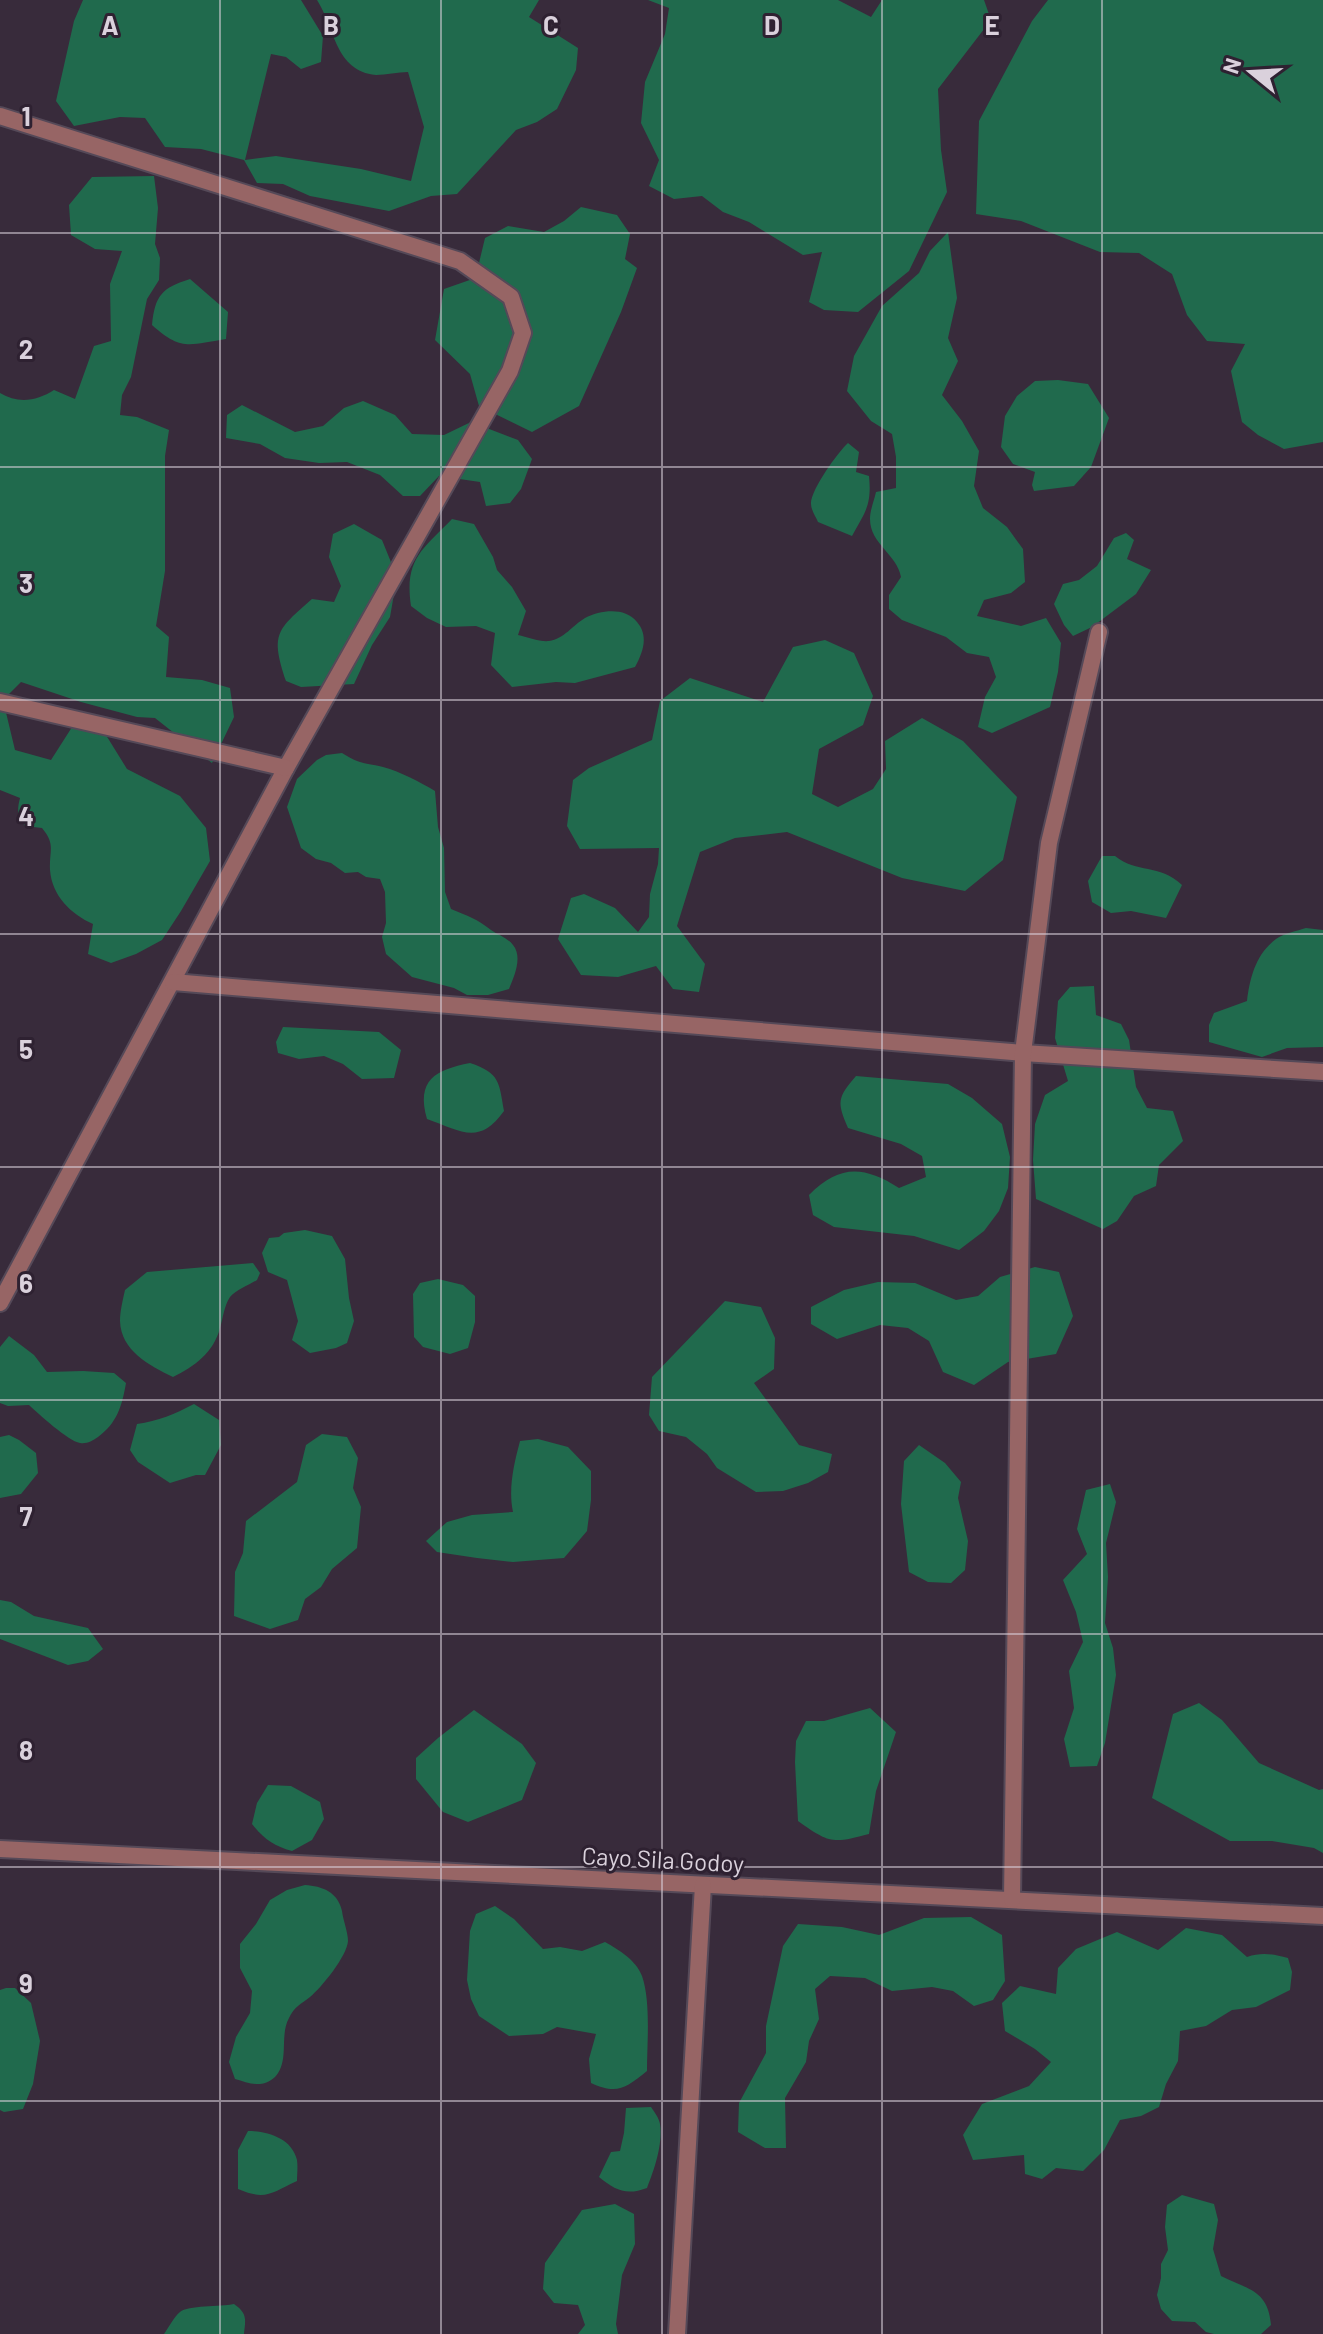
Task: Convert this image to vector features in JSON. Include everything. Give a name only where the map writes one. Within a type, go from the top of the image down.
[{"type":"street","points":[[0,116],[460,261],[511,297],[523,333],[510,371],[286,768],[0,1303]]},
{"type":"street","points":[[1012,1900],[1023,1053],[1049,843],[1099,632]]},
{"type":"street","points":[[0,702],[286,768]]},
{"type":"street","points":[[173,982],[1023,1053],[1323,1072]]},
{"type":"street","name":"Cayo Sila Godoy","points":[[0,1849],[1323,1916]]},
{"type":"street","points":[[677,2334],[703,1885]]},
{"type":"green space","points":[[83,0],[301,0],[323,36],[321,62],[301,69],[286,57],[271,54],[245,160],[276,156],[361,169],[411,181],[424,127],[408,72],[376,75],[352,66],[338,46],[317,0],[539,0],[529,17],[578,48],[576,70],[557,109],[537,122],[516,130],[457,194],[431,196],[389,211],[310,196],[283,184],[257,183],[244,160],[201,149],[165,147],[145,118],[120,117],[74,126],[56,101],[74,21]]},
{"type":"green space","points":[[648,0],[838,0],[871,17],[882,0],[984,0],[991,20],[938,89],[947,192],[909,271],[858,312],[824,310],[809,302],[822,252],[803,255],[749,222],[723,212],[702,196],[674,199],[649,186],[659,160],[641,123],[645,82],[665,34],[669,8]]},
{"type":"green space","points":[[1048,0],[1323,0],[1323,442],[1284,449],[1242,422],[1231,371],[1245,344],[1207,341],[1187,315],[1172,274],[1139,253],[1100,252],[1021,221],[976,214],[979,121],[1032,21]]},
{"type":"green space","points":[[154,176],[158,208],[155,244],[160,258],[159,280],[147,299],[131,377],[122,395],[120,415],[137,417],[169,430],[165,456],[165,571],[156,626],[169,637],[166,677],[202,680],[230,688],[234,717],[212,763],[155,718],[137,717],[81,702],[21,682],[3,700],[15,750],[51,760],[74,724],[101,727],[127,769],[180,796],[206,828],[210,861],[162,940],[111,963],[88,954],[93,924],[70,909],[54,888],[50,843],[46,834],[42,828],[25,826],[18,813],[20,798],[0,790],[0,393],[27,400],[54,390],[75,399],[94,346],[111,341],[110,284],[122,251],[95,249],[71,235],[69,205],[92,177]]},
{"type":"green space","points":[[581,207],[617,215],[630,234],[625,259],[637,268],[579,406],[532,432],[479,406],[470,374],[435,340],[444,289],[484,275],[479,263],[485,238],[508,226],[544,232]]},
{"type":"green space","points":[[948,232],[957,298],[948,338],[958,361],[942,395],[979,451],[974,486],[983,508],[1007,527],[1023,549],[1025,582],[1011,593],[984,600],[977,616],[1021,626],[1046,618],[1061,643],[1050,707],[992,733],[978,727],[985,697],[996,677],[989,657],[967,653],[946,637],[902,620],[889,609],[889,595],[901,577],[899,569],[874,535],[870,519],[876,492],[896,488],[892,434],[871,421],[847,391],[854,356],[882,306],[919,273],[930,251]]},
{"type":"green space","points":[[190,279],[228,312],[226,339],[186,344],[170,339],[152,325],[155,306],[162,294]]},
{"type":"green space","points":[[1035,381],[1088,384],[1109,418],[1091,467],[1074,486],[1034,491],[1035,472],[1013,464],[1001,447],[1005,416],[1017,396]]},
{"type":"green space","points":[[363,401],[395,415],[412,434],[444,435],[471,422],[518,440],[532,459],[521,489],[510,503],[486,506],[480,482],[439,476],[420,496],[403,496],[380,475],[347,462],[319,463],[285,458],[260,444],[226,438],[227,415],[242,405],[295,432],[323,426],[344,408]]},
{"type":"green space","points":[[848,443],[859,452],[856,472],[869,476],[870,486],[866,508],[852,536],[818,522],[811,504],[820,481]]},
{"type":"green space","points":[[452,519],[474,524],[497,570],[512,587],[526,611],[518,635],[549,641],[559,638],[591,615],[619,612],[632,617],[643,633],[642,650],[635,667],[575,683],[512,687],[491,665],[495,633],[476,626],[446,627],[411,606],[410,577],[413,566],[424,547]]},
{"type":"green space","points":[[354,524],[382,540],[397,577],[390,617],[372,645],[354,684],[301,687],[286,681],[278,652],[280,634],[291,618],[312,599],[334,602],[341,586],[329,557],[333,534]]},
{"type":"green space","points":[[1126,533],[1134,540],[1127,559],[1151,570],[1136,594],[1092,627],[1073,636],[1054,604],[1063,584],[1079,580],[1097,566],[1114,538]]},
{"type":"green space","points":[[825,640],[854,653],[873,696],[863,725],[819,749],[812,794],[838,807],[873,789],[886,769],[885,741],[922,718],[963,741],[1017,797],[1003,860],[965,891],[902,878],[787,832],[735,838],[700,852],[677,926],[705,964],[699,992],[673,989],[656,966],[618,977],[581,975],[558,939],[571,898],[584,894],[615,908],[638,932],[649,917],[659,848],[580,849],[567,826],[573,780],[589,768],[652,740],[660,701],[690,678],[763,702],[793,647]]},
{"type":"green space","points":[[342,753],[397,772],[435,791],[438,827],[444,848],[445,892],[451,909],[477,920],[513,945],[517,961],[509,989],[488,995],[467,995],[454,988],[412,977],[386,954],[382,937],[386,923],[385,892],[380,879],[358,872],[345,873],[301,848],[287,807],[297,779],[317,760]]},
{"type":"green space","points":[[1102,856],[1115,856],[1123,862],[1165,874],[1182,885],[1166,918],[1131,911],[1111,913],[1092,902],[1088,881]]},
{"type":"green space","points":[[1306,928],[1323,930],[1323,1047],[1287,1048],[1262,1057],[1209,1042],[1209,1025],[1214,1013],[1247,1001],[1252,975],[1263,952],[1279,937]]},
{"type":"green space","points":[[1094,986],[1096,1015],[1121,1024],[1129,1040],[1136,1087],[1147,1108],[1173,1111],[1183,1141],[1159,1165],[1156,1186],[1134,1196],[1117,1221],[1103,1229],[1036,1199],[1033,1160],[1035,1124],[1045,1095],[1068,1081],[1055,1038],[1058,1001],[1070,987]]},
{"type":"green space","points":[[283,1027],[379,1032],[401,1050],[394,1078],[362,1079],[343,1064],[324,1056],[299,1059],[278,1053],[276,1042]]},
{"type":"green space","points":[[470,1063],[493,1075],[504,1111],[486,1129],[469,1133],[427,1119],[424,1095],[431,1079],[447,1069]]},
{"type":"green space","points":[[856,1076],[948,1084],[972,1098],[1002,1124],[1010,1157],[1008,1188],[999,1211],[984,1231],[959,1250],[914,1236],[834,1227],[813,1215],[809,1195],[841,1174],[863,1172],[899,1188],[926,1177],[922,1156],[901,1144],[848,1128],[841,1100]]},
{"type":"green space","points":[[305,1230],[332,1236],[345,1259],[354,1321],[347,1343],[310,1353],[292,1340],[298,1321],[287,1280],[268,1272],[262,1253],[269,1238]]},
{"type":"green space","points":[[253,1263],[260,1273],[257,1280],[230,1297],[213,1344],[202,1358],[188,1368],[173,1377],[138,1356],[125,1341],[120,1321],[125,1290],[147,1272]]},
{"type":"green space","points":[[1035,1267],[1059,1272],[1073,1316],[1056,1354],[1008,1362],[974,1385],[943,1372],[929,1341],[908,1328],[880,1325],[837,1339],[811,1324],[811,1307],[844,1290],[878,1282],[915,1283],[956,1300],[978,1296],[1000,1277]]},
{"type":"green space","points":[[438,1279],[463,1285],[475,1296],[475,1322],[468,1348],[450,1354],[423,1347],[414,1337],[413,1294],[420,1283]]},
{"type":"green space","points":[[725,1301],[761,1307],[775,1338],[774,1369],[754,1383],[799,1445],[832,1454],[828,1472],[808,1483],[783,1491],[756,1492],[717,1468],[707,1454],[686,1437],[659,1431],[649,1415],[652,1377]]},
{"type":"green space","points":[[9,1336],[34,1355],[47,1372],[114,1373],[126,1383],[118,1413],[110,1426],[92,1441],[80,1443],[61,1432],[29,1405],[8,1406],[0,1403],[0,1347]]},
{"type":"green space","points":[[194,1404],[219,1420],[221,1445],[205,1475],[170,1483],[138,1462],[130,1450],[137,1424],[166,1417]]},
{"type":"green space","points":[[322,1434],[347,1437],[358,1458],[353,1488],[361,1507],[357,1548],[332,1569],[321,1587],[305,1599],[298,1620],[270,1629],[234,1616],[235,1572],[243,1553],[246,1521],[297,1482],[306,1445]]},
{"type":"green space","points":[[9,1435],[36,1453],[38,1473],[21,1494],[0,1498],[0,1437]]},
{"type":"green space","points":[[538,1439],[568,1447],[591,1471],[587,1531],[564,1558],[513,1562],[437,1552],[426,1541],[447,1522],[472,1515],[513,1512],[511,1485],[520,1441]]},
{"type":"green space","points":[[919,1445],[945,1463],[961,1482],[958,1498],[968,1541],[965,1570],[951,1583],[928,1582],[909,1572],[901,1504],[904,1461]]},
{"type":"green space","points":[[1110,1484],[1116,1502],[1106,1543],[1108,1577],[1105,1623],[1113,1648],[1116,1675],[1105,1743],[1097,1766],[1070,1767],[1064,1739],[1074,1708],[1069,1671],[1083,1642],[1076,1612],[1063,1580],[1087,1554],[1077,1529],[1086,1490]]},
{"type":"green space","points":[[0,1600],[11,1602],[34,1616],[88,1628],[103,1649],[88,1661],[68,1665],[0,1639]]},
{"type":"green space","points":[[1199,1703],[1222,1720],[1259,1763],[1319,1790],[1323,1789],[1323,1853],[1314,1848],[1272,1841],[1230,1841],[1152,1798],[1173,1714]]},
{"type":"green space","points":[[870,1708],[896,1732],[876,1791],[869,1834],[831,1840],[798,1821],[796,1741],[806,1721],[824,1721]]},
{"type":"green space","points":[[474,1710],[522,1744],[536,1763],[522,1800],[468,1822],[443,1812],[416,1779],[416,1758]]},
{"type":"green space","points":[[268,1785],[291,1786],[320,1802],[324,1819],[312,1840],[292,1851],[270,1841],[252,1824],[257,1803]]},
{"type":"green space","points":[[305,1885],[323,1889],[337,1899],[347,1934],[347,1947],[327,1979],[291,2014],[286,2025],[282,2064],[275,2077],[260,2084],[235,2079],[229,2062],[236,2037],[250,2013],[252,1991],[240,1968],[240,1944],[270,1900],[287,1890]]},
{"type":"green space","points":[[495,1906],[514,1919],[543,1949],[560,1947],[582,1951],[605,1942],[631,1960],[642,1976],[647,1998],[647,2071],[621,2088],[600,2087],[591,2083],[589,2059],[596,2034],[557,2027],[543,2034],[509,2036],[479,2016],[467,1980],[470,1931],[476,1914]]},
{"type":"green space","points":[[971,1917],[1002,1935],[1005,1981],[993,2000],[974,2006],[953,1991],[932,1987],[892,1991],[865,1978],[830,1976],[815,1989],[819,2019],[809,2041],[806,2062],[785,2098],[786,2148],[765,2148],[738,2132],[739,2103],[766,2053],[766,2026],[783,1946],[798,1924],[842,1927],[879,1935],[924,1918]]},
{"type":"green space","points":[[1186,1928],[1222,1935],[1247,1957],[1267,1954],[1288,1958],[1292,1972],[1290,1990],[1256,2007],[1232,2010],[1206,2026],[1180,2031],[1178,2061],[1159,2107],[1141,2116],[1120,2120],[1104,2150],[1083,2171],[1056,2168],[1042,2179],[1025,2174],[1024,2155],[973,2160],[963,2135],[982,2104],[1029,2086],[1051,2062],[1005,2031],[1002,2003],[1020,1986],[1056,1994],[1058,1968],[1076,1949],[1117,1932],[1158,1950]]},
{"type":"green space","points":[[15,1988],[31,2003],[40,2041],[33,2084],[23,2109],[4,2112],[0,2110],[0,1990]]},
{"type":"green space","points":[[651,2107],[661,2132],[647,2188],[627,2191],[616,2188],[599,2177],[611,2152],[620,2151],[626,2108]]},
{"type":"green space","points":[[248,2131],[271,2134],[290,2146],[297,2160],[297,2181],[262,2195],[238,2189],[238,2150]]},
{"type":"green space","points":[[1182,2195],[1214,2204],[1218,2220],[1213,2249],[1221,2276],[1248,2288],[1266,2305],[1271,2325],[1261,2334],[1206,2332],[1195,2322],[1172,2321],[1161,2309],[1157,2295],[1161,2264],[1168,2250],[1165,2227],[1167,2205]]},
{"type":"green space","points":[[615,2204],[634,2214],[635,2244],[622,2275],[616,2324],[618,2334],[578,2334],[585,2325],[578,2305],[554,2303],[543,2289],[545,2263],[582,2210]]},
{"type":"green space","points":[[234,2304],[245,2317],[244,2334],[164,2334],[184,2310]]}]
